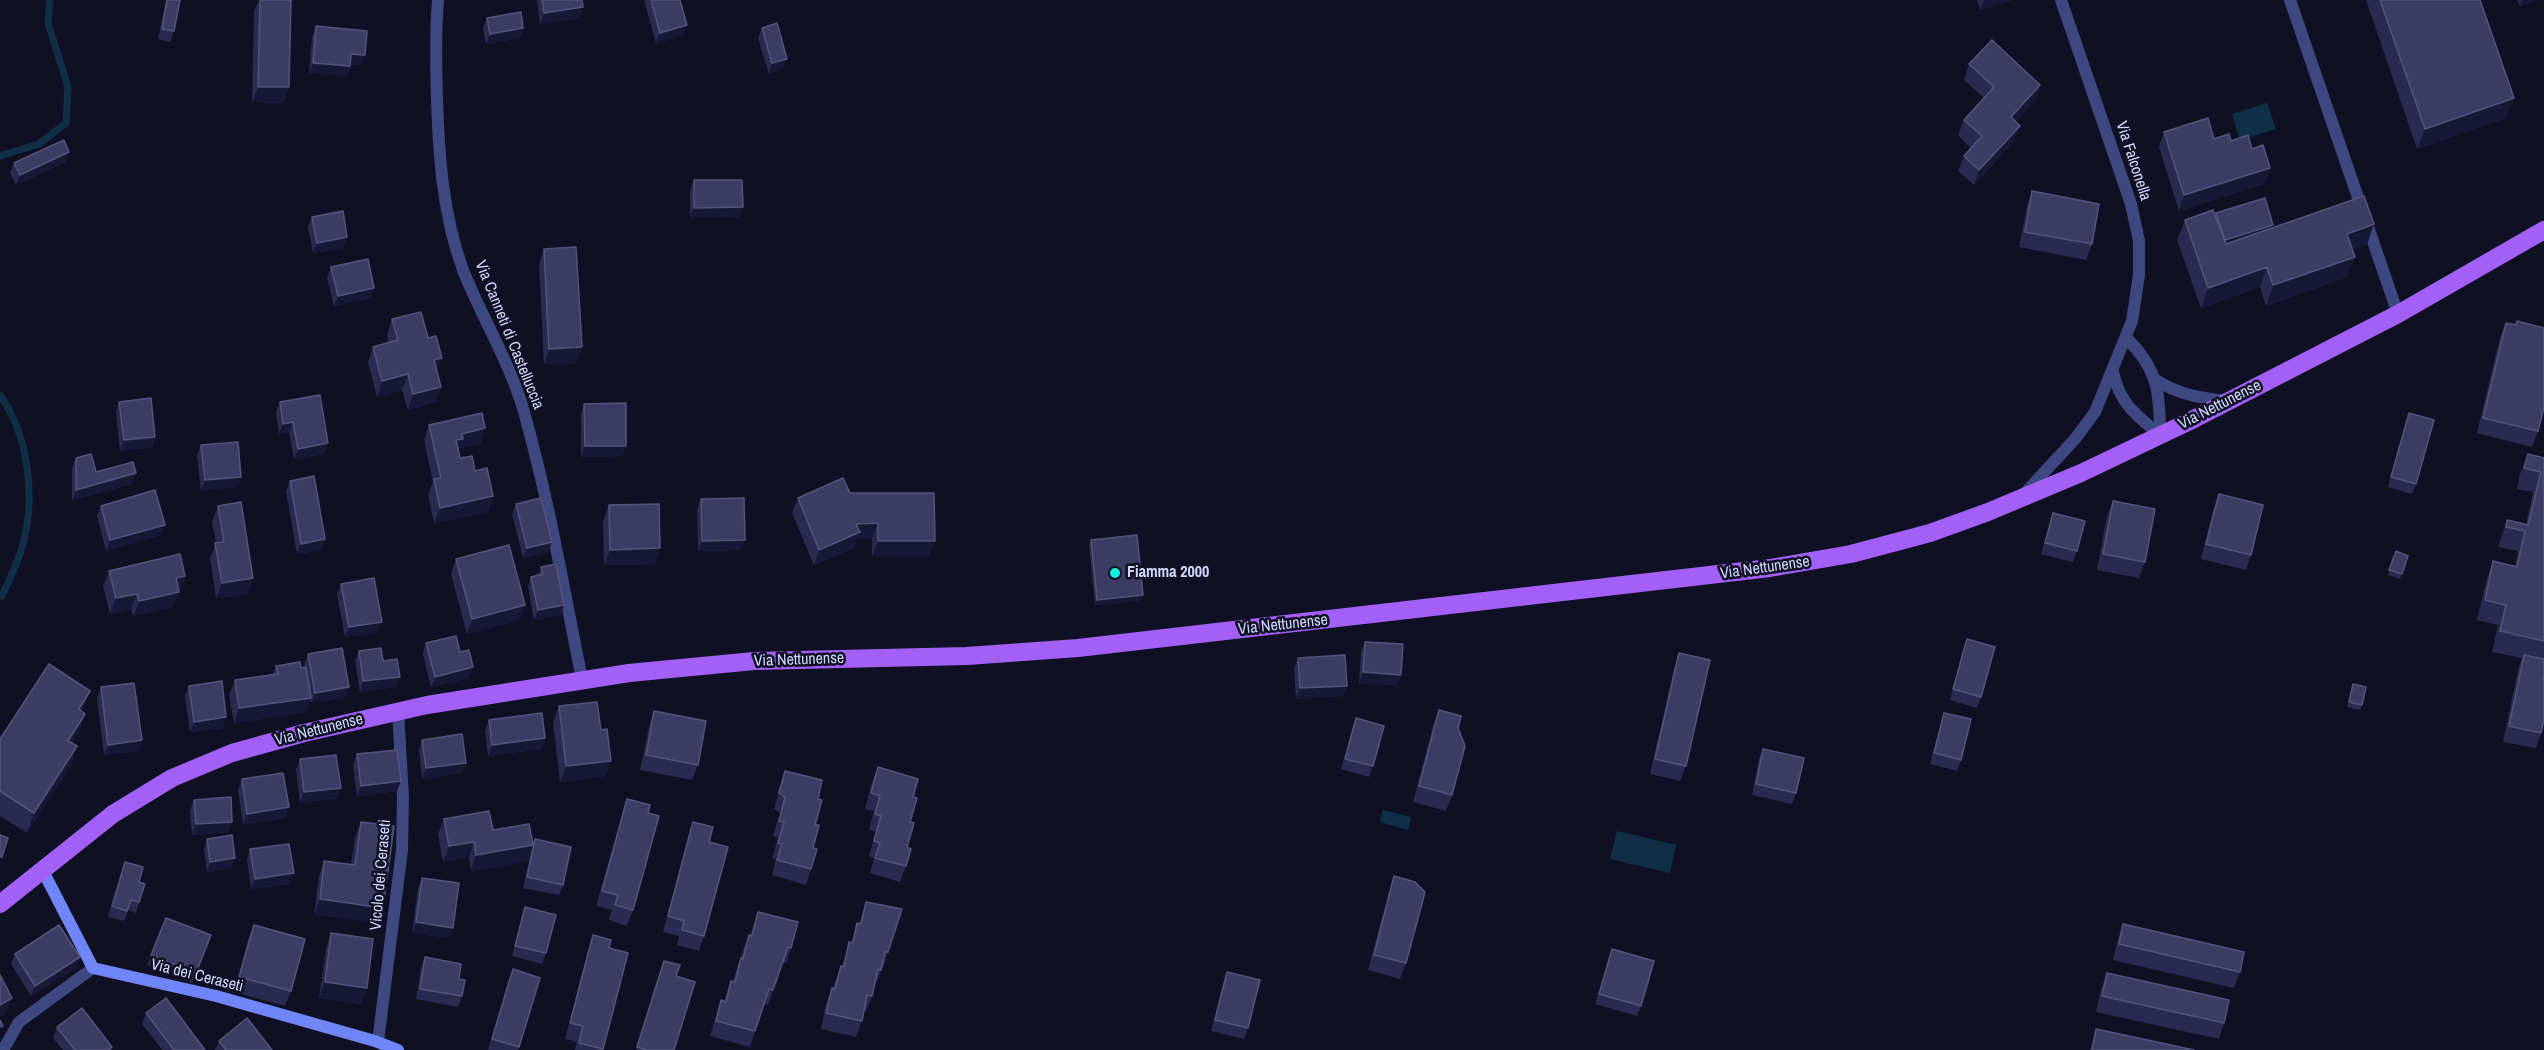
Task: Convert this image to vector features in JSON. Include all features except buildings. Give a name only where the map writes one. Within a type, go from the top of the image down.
[{"type":"main road","name":"Via Nettunense","points":[[0,904],[123,808],[152,789],[192,768],[232,753],[398,711],[582,680],[754,661],[990,655],[1078,648],[1758,569],[1875,548],[1958,524],[2081,473],[2398,314],[2544,230]]},
{"type":"street","name":"Via Canneti di Castelluccia","points":[[438,0],[436,26],[438,141],[448,223],[464,273],[502,355],[524,413],[582,680]]},
{"type":"street","name":"Via Falconella","points":[[2018,500],[2076,439],[2095,412],[2132,321],[2139,275],[2139,241],[2131,204],[2061,0]]},
{"type":"street","points":[[2290,0],[2398,314]]},
{"type":"street","points":[[2126,338],[2141,352],[2157,380],[2173,391],[2195,398],[2228,401]]},
{"type":"street","points":[[2113,372],[2120,397],[2134,413],[2160,435]]},
{"type":"street","points":[[2157,380],[2160,435]]},
{"type":"street","name":"Vicolo dei Ceraseti","points":[[378,1042],[402,849],[403,790],[398,711]]},
{"type":"street","points":[[3,1050],[19,1022],[93,968],[43,871]]},
{"type":"street","name":"Via dei Ceraseti","points":[[93,968],[216,996],[378,1042],[398,1050]]},
{"type":"water","points":[[2267,103],[2276,129],[2240,140],[2232,114]]},
{"type":"water","points":[[1383,810],[1411,817],[1408,830],[1380,822]]},
{"type":"water","points":[[1617,831],[1676,845],[1670,873],[1610,859]]},
{"type":"waterway","points":[[0,156],[39,144],[66,123],[68,87],[48,23],[50,0]]},
{"type":"waterway","points":[[0,395],[10,412],[24,451],[29,493],[25,535],[18,559],[2,596]]},
{"type":"place","name":"Fiamma 2000","points":[[1115,573]]}]
